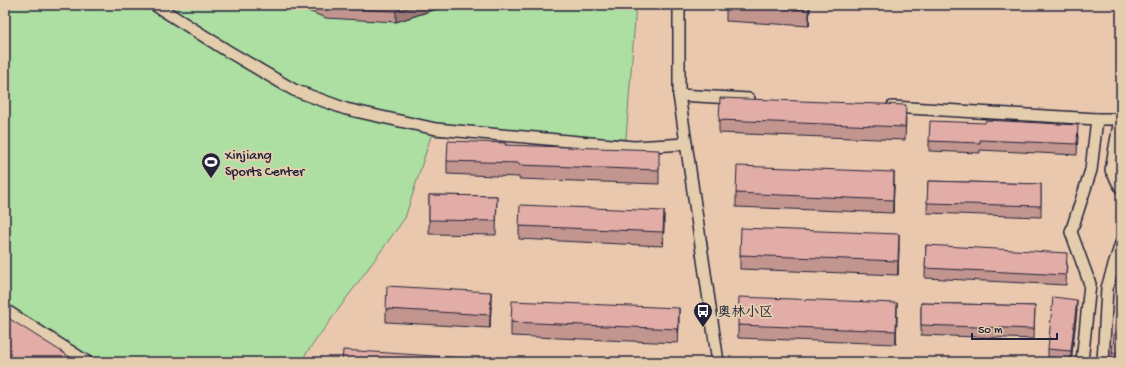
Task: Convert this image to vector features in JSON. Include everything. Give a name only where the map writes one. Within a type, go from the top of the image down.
[{"type":"street","points":[[155,5],[226,50],[294,90],[346,109],[436,129],[634,147],[686,144]]},
{"type":"street","points":[[679,5],[679,95],[718,362]]},
{"type":"street","points":[[679,95],[758,100]]},
{"type":"street","points":[[884,107],[1120,119],[1111,170],[1121,188]]},
{"type":"street","points":[[1082,362],[1090,284],[1071,232],[1091,170],[1097,119]]},
{"type":"street","points":[[1103,362],[1107,288],[1121,243]]},
{"type":"street","points":[[5,310],[87,362]]},
{"type":"green space","name":"Xinjiang Sports Center","points":[[5,5],[636,5],[626,139],[431,136],[405,218],[300,362],[5,362]]},
{"type":"building","points":[[318,5],[417,5],[396,11],[326,8]]},
{"type":"building","points":[[733,5],[809,5],[809,10]]},
{"type":"building","points":[[720,98],[906,105],[905,127],[719,120]]},
{"type":"building","points":[[986,120],[1078,125],[1077,144],[980,140],[980,143],[929,141],[930,121],[985,123]]},
{"type":"building","points":[[448,141],[506,143],[505,145],[659,150],[659,170],[447,161]]},
{"type":"building","points":[[737,166],[894,172],[893,200],[736,193]]},
{"type":"building","points":[[928,181],[1041,184],[1041,206],[927,203]]},
{"type":"building","points":[[429,195],[497,196],[496,221],[429,220]]},
{"type":"building","points":[[520,205],[664,211],[663,232],[519,226]]},
{"type":"building","points":[[741,228],[899,234],[898,261],[740,255]]},
{"type":"building","points":[[926,245],[1067,253],[1066,275],[925,268]]},
{"type":"building","points":[[387,286],[491,292],[490,315],[386,309]]},
{"type":"building","points":[[739,297],[897,303],[896,331],[738,325]]},
{"type":"building","points":[[1053,297],[1077,300],[1071,351],[1048,349]]},
{"type":"building","points":[[512,301],[679,308],[678,329],[511,322]]},
{"type":"building","points":[[1118,301],[1121,302],[1121,362],[1118,362],[1118,353],[1112,353]]},
{"type":"building","points":[[921,303],[1035,306],[1034,329],[921,325]]},
{"type":"building","points":[[5,316],[78,362],[5,362]]},
{"type":"building","points":[[343,350],[493,360],[492,362],[342,362]]},
{"type":"place","name":"Xinjiang Sports Center","points":[[211,179]]},
{"type":"place","name":"奥林小区","points":[[703,328]]}]
